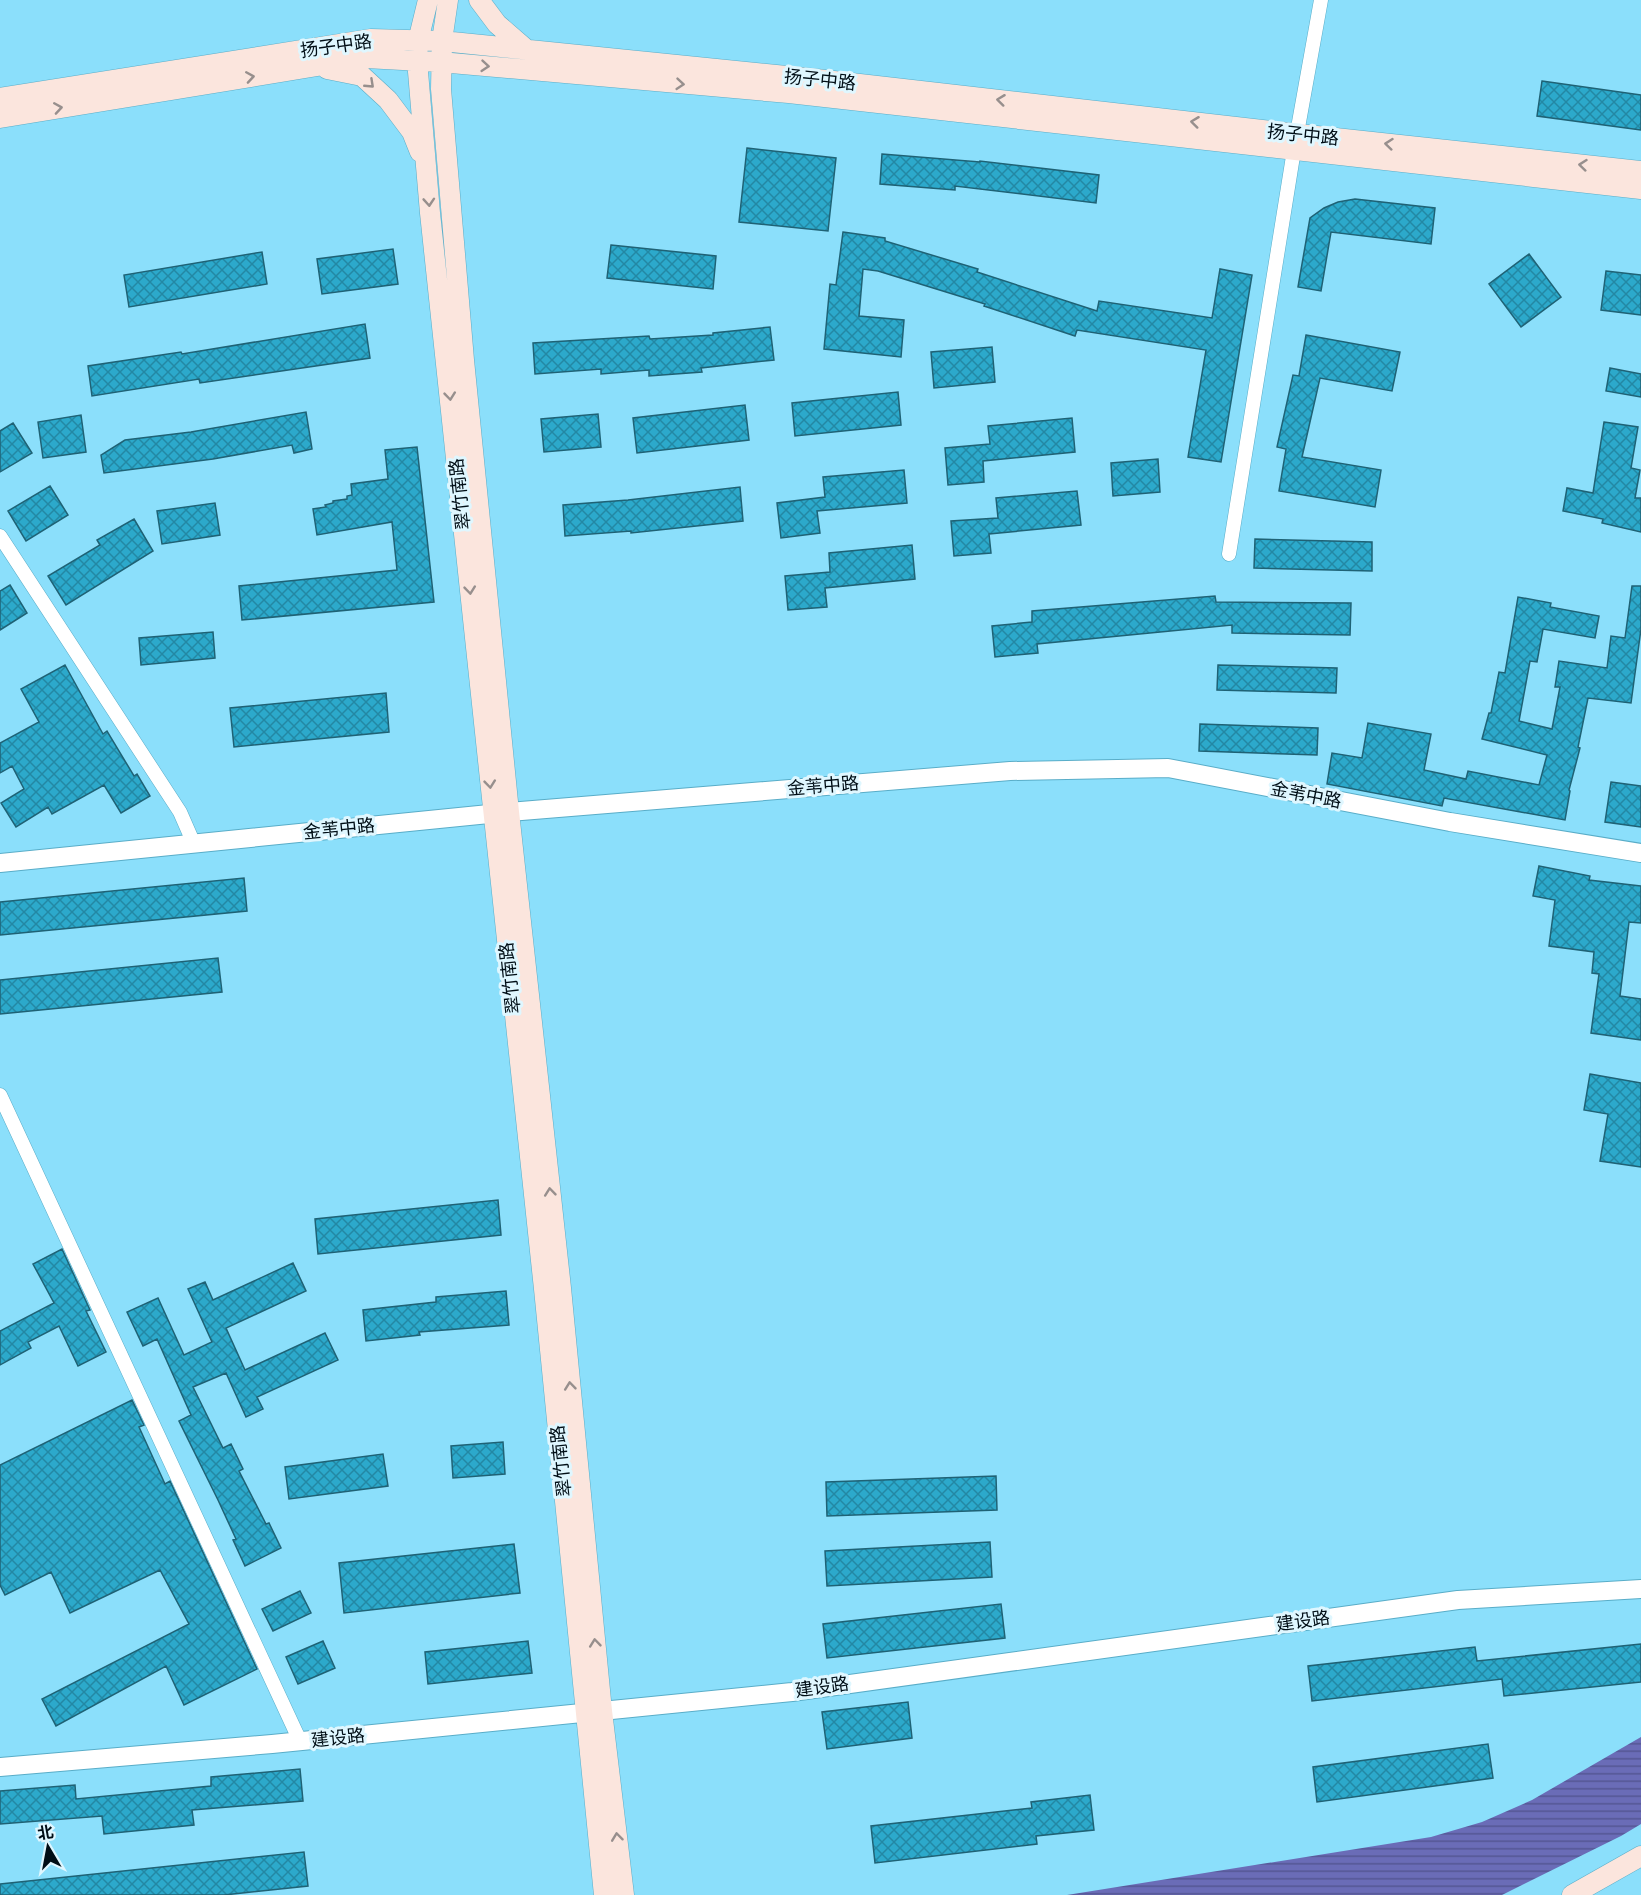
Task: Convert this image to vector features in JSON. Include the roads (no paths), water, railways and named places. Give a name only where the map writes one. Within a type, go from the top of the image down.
[{"type":"main road","name":"翠竹南路","points":[[428,0],[418,41],[417,60],[426,168],[501,813],[561,1288],[594,1712],[604,1895]]},
{"type":"main road","name":"翠竹南路","points":[[448,0],[440,62],[501,813]]},
{"type":"main road","points":[[479,0],[497,24],[527,50]]},
{"type":"main road","name":"扬子中路","points":[[0,98],[371,39],[441,41],[816,79],[1641,189]]},
{"type":"main road","name":"扬子中路","points":[[0,118],[366,58],[440,62],[1296,142],[1641,171]]},
{"type":"main road","points":[[316,66],[362,76],[388,100],[412,132],[426,168]]},
{"type":"main road","name":"翠竹南路","points":[[594,1712],[624,1895]]},
{"type":"main road","points":[[1641,1856],[1572,1895],[1641,1867]]},
{"type":"street","points":[[1229,554],[1321,0]]},
{"type":"street","points":[[0,536],[180,812],[194,844]]},
{"type":"street","name":"金苇中路","points":[[0,863],[501,813],[1010,771],[1167,768],[1450,822],[1641,853]]},
{"type":"street","points":[[0,1095],[300,1742]]},
{"type":"street","name":"建设路","points":[[0,1767],[300,1742],[792,1692],[1458,1600],[1641,1589]]},
{"type":"water","points":[[1641,1737],[1641,1824],[1502,1895],[1067,1895],[1431,1837],[1482,1822],[1532,1800]]}]
